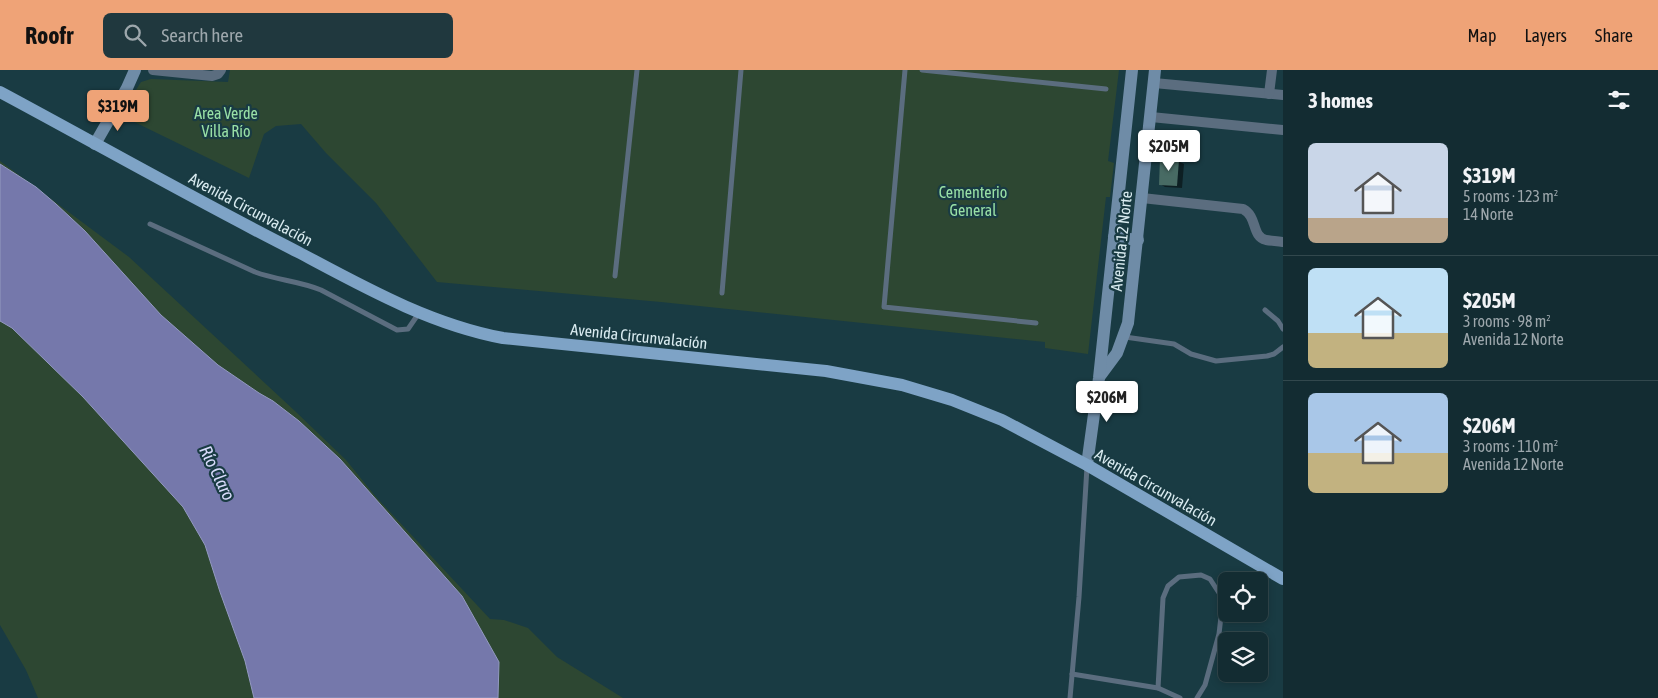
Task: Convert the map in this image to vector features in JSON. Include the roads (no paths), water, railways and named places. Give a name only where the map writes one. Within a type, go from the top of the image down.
[{"type":"main road","points":[[95,144],[127,88],[135,70]]},
{"type":"main road","name":"Avenida 12 Norte","points":[[1087,466],[1099,378],[1132,70]]},
{"type":"main road","name":"Avenida 12 Norte","points":[[1099,378],[1117,353],[1124,336],[1130,312],[1155,70]]},
{"type":"main road","name":"Avenida Circunvalación","points":[[0,92],[221,213],[377,294],[462,329],[503,338],[826,371],[902,385],[952,400],[1002,420],[1087,466],[1283,579]]},
{"type":"main road","points":[[1114,237],[1138,240]]},
{"type":"street","points":[[153,70],[212,76],[220,72]]},
{"type":"street","points":[[1270,94],[1272,70]]},
{"type":"street","points":[[1154,83],[1283,95]]},
{"type":"street","points":[[1151,117],[1283,130]]},
{"type":"street","points":[[1142,198],[1243,209],[1252,218],[1255,230],[1259,236],[1266,240],[1283,242]]},
{"type":"lane","points":[[615,276],[637,70]]},
{"type":"lane","points":[[722,292],[741,70]]},
{"type":"lane","points":[[905,70],[884,307],[1036,323]]},
{"type":"lane","points":[[922,70],[1106,89]]},
{"type":"lane","points":[[150,224],[255,272],[322,290],[397,330],[408,329],[420,312]]},
{"type":"lane","points":[[1265,310],[1278,321],[1283,329]]},
{"type":"lane","points":[[1124,336],[1174,344],[1191,354],[1216,361],[1267,356],[1274,354],[1283,347]]},
{"type":"lane","points":[[1070,698],[1087,466]]},
{"type":"lane","points":[[1158,688],[1163,598],[1168,586],[1179,577],[1201,575],[1210,579],[1223,599],[1219,634],[1205,685],[1197,698]]},
{"type":"lane","points":[[1072,674],[1158,688],[1180,698]]},
{"type":"water","name":"Río Claro","points":[[0,164],[36,187],[56,204],[85,231],[161,315],[218,365],[273,401],[299,421],[340,459],[462,596],[499,662],[498,698],[254,698],[245,661],[205,545],[183,507],[83,397],[12,328],[0,321]]},
{"type":"park label","name":"Area Verde Villa Río","points":[[226,122]]},
{"type":"park label","name":"Cementerio General","points":[[973,201]]}]
